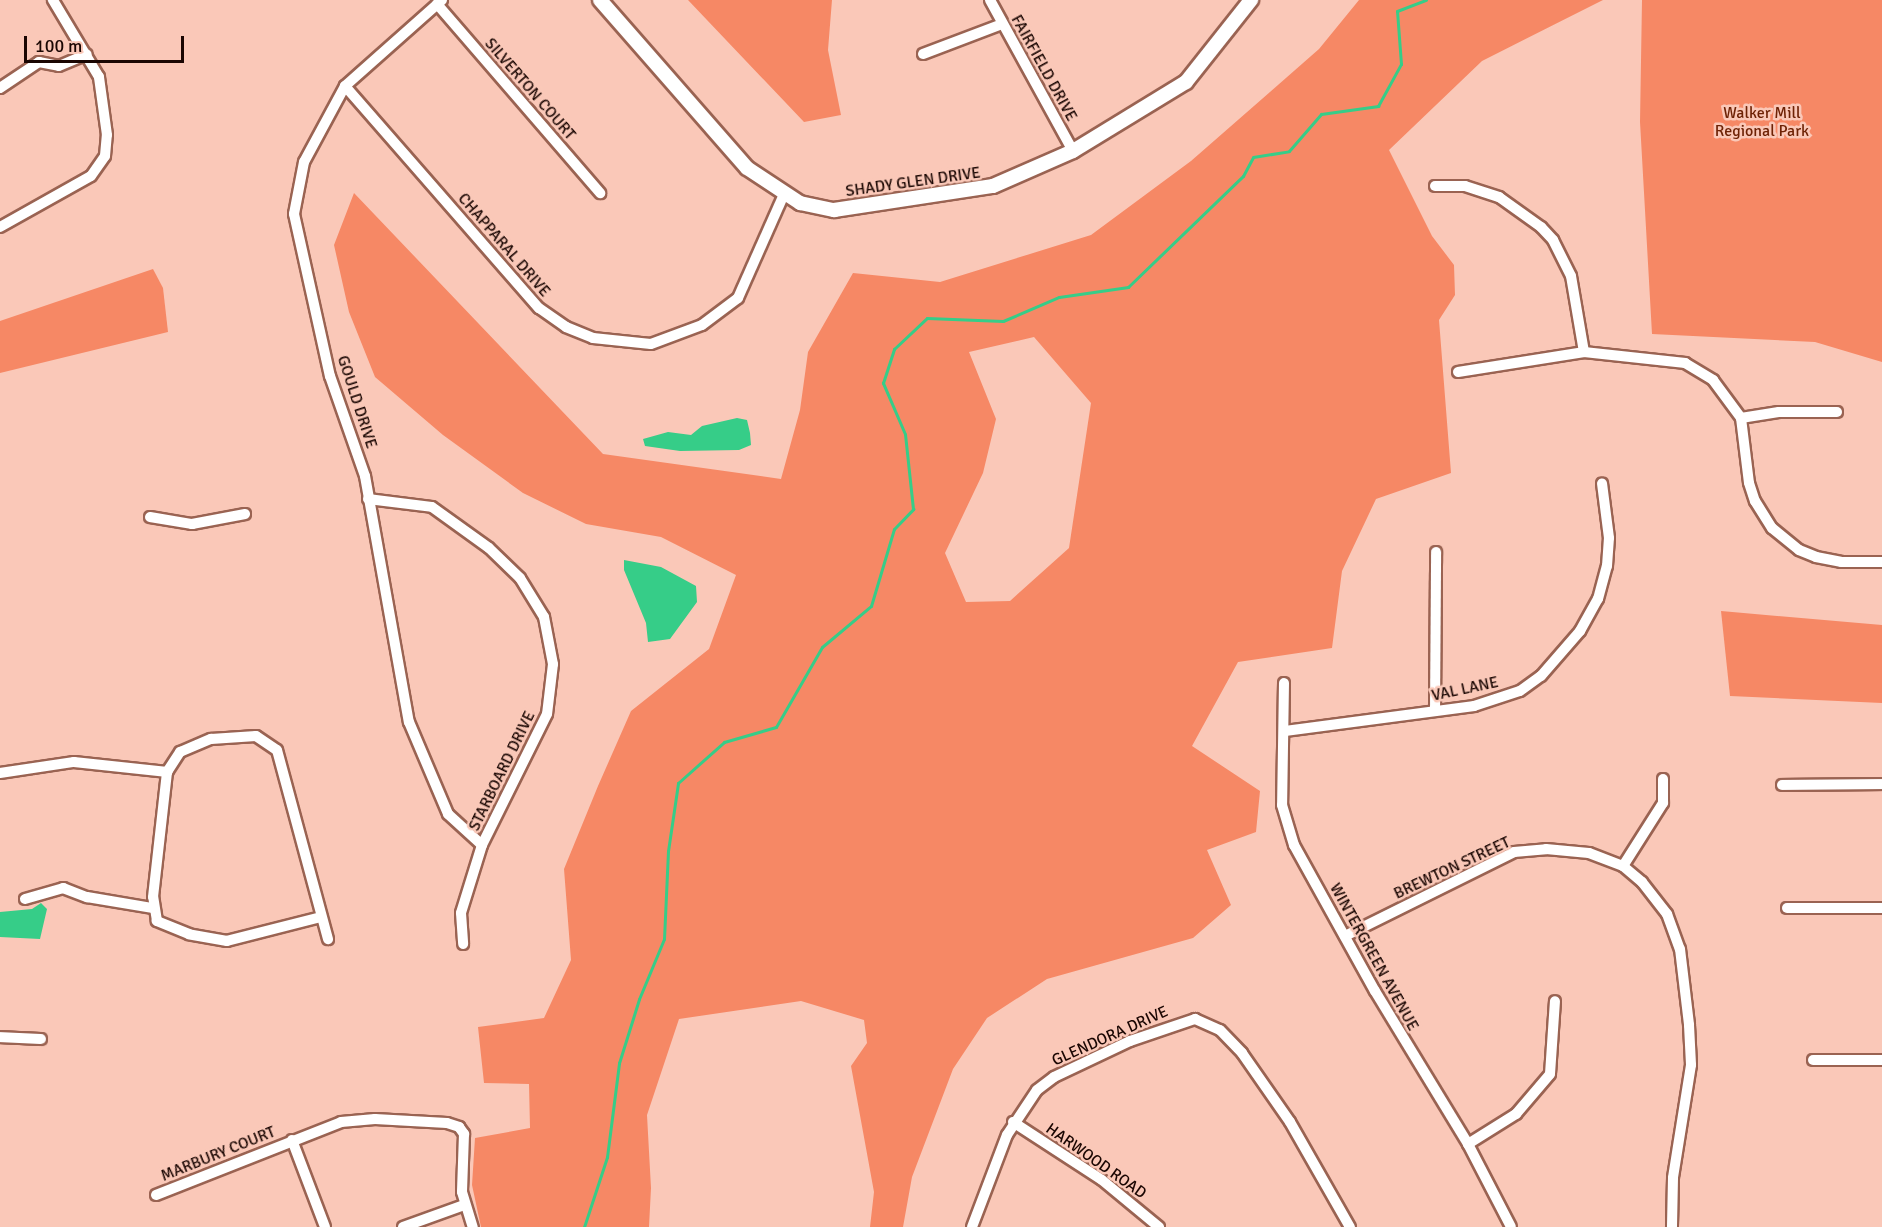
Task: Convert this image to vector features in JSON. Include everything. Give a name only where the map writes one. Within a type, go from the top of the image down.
[{"type":"street","points":[[0,227],[91,176],[103,161],[107,135],[99,76],[53,0]]},
{"type":"street","name":"SHADY GLEN DRIVE","points":[[600,0],[747,168],[800,203],[834,210],[950,194],[1007,182],[1073,151],[1186,82],[1251,0]]},
{"type":"street","name":"FAIRFIELD DRIVE","points":[[990,0],[1073,151]]},
{"type":"street","name":"GOULD DRIVE","points":[[440,2],[345,86],[304,162],[294,214],[330,376],[365,476],[409,722],[448,814],[482,845]]},
{"type":"street","name":"SILVERTON COURT","points":[[440,2],[600,193]]},
{"type":"street","points":[[923,54],[1002,24]]},
{"type":"street","points":[[0,88],[39,62],[59,66],[87,54]]},
{"type":"street","name":"CHAPPARAL DRIVE","points":[[345,86],[539,308],[566,327],[593,338],[651,344],[702,325],[738,298],[784,194]]},
{"type":"street","points":[[1435,186],[1465,186],[1499,197],[1541,226],[1553,240],[1571,276],[1584,352]]},
{"type":"street","points":[[1458,372],[1584,352],[1685,363],[1713,380],[1741,418],[1752,492],[1772,528],[1799,550],[1816,557],[1841,562],[1882,562]]},
{"type":"street","points":[[1741,418],[1779,412],[1837,412]]},
{"type":"street","name":"VAL LANE","points":[[1285,731],[1486,703],[1520,691],[1556,661],[1580,631],[1598,599],[1607,566],[1609,521],[1602,483]]},
{"type":"street","name":"STARBOARD DRIVE","points":[[368,499],[432,507],[489,548],[520,578],[544,617],[553,664],[547,714],[482,845],[461,913],[463,944]]},
{"type":"street","points":[[150,517],[192,524],[245,514]]},
{"type":"street","points":[[1435,711],[1436,552]]},
{"type":"street","name":"WINTERGREEN AVENUE","points":[[1284,682],[1285,731],[1281,796],[1285,824],[1346,936],[1468,1144],[1511,1227]]},
{"type":"street","points":[[321,917],[227,940],[166,927],[157,921],[153,908],[167,772],[180,752],[201,741],[260,736],[273,745],[280,755],[328,939]]},
{"type":"street","points":[[0,773],[74,762],[167,772]]},
{"type":"street","points":[[1623,866],[1663,803],[1663,779]]},
{"type":"street","points":[[1782,785],[1882,784]]},
{"type":"street","name":"BREWTON STREET","points":[[1346,936],[1514,852],[1572,850],[1601,856],[1623,866],[1652,893],[1667,914],[1680,949],[1686,985],[1691,1065],[1673,1178],[1672,1227]]},
{"type":"street","points":[[25,899],[63,888],[87,897],[153,908]]},
{"type":"street","points":[[1787,908],[1882,908]]},
{"type":"street","points":[[1468,1144],[1516,1114],[1550,1074],[1555,1001]]},
{"type":"street","name":"GLENDORA DRIVE","points":[[972,1227],[1013,1122],[1028,1100],[1054,1077],[1166,1027],[1201,1020],[1229,1037],[1278,1103],[1350,1227]]},
{"type":"street","points":[[0,1037],[42,1039]]},
{"type":"street","points":[[1813,1060],[1882,1060]]},
{"type":"street","name":"MARBURY COURT","points":[[156,1195],[292,1140],[354,1120],[459,1126],[464,1134],[464,1205],[473,1227]]},
{"type":"street","name":"HARWOOD ROAD","points":[[1013,1122],[1102,1180],[1159,1227]]},
{"type":"street","name":"MARBURY COURT","points":[[292,1140],[325,1227]]},
{"type":"street","points":[[403,1227],[464,1205]]},
{"type":"green space","points":[[688,0],[832,0],[828,50],[841,115],[804,122]]},
{"type":"green space","points":[[1359,0],[1603,0],[1482,61],[1389,150],[1432,236],[1454,265],[1455,295],[1439,320],[1451,473],[1376,499],[1342,571],[1332,648],[1238,662],[1192,746],[1260,791],[1256,832],[1207,850],[1231,905],[1193,938],[1047,979],[987,1018],[953,1069],[912,1177],[903,1227],[870,1227],[874,1192],[851,1066],[867,1043],[864,1020],[801,1001],[679,1019],[647,1115],[651,1188],[649,1227],[481,1227],[472,1185],[475,1138],[530,1128],[529,1084],[484,1083],[478,1027],[544,1018],[571,960],[564,869],[598,786],[631,711],[709,649],[736,575],[661,537],[586,524],[523,493],[443,435],[375,377],[349,312],[334,245],[354,193],[603,454],[781,479],[800,410],[808,352],[853,273],[940,282],[1091,235],[1191,161],[1319,49]],"holes":[[[1034,337],[1091,403],[1069,548],[1010,601],[966,602],[945,553],[983,473],[996,419],[969,352]]]},
{"type":"green space","name":"Walker Mill Regional Park","points":[[1642,0],[1882,0],[1882,362],[1815,342],[1652,334],[1640,122]]},
{"type":"green space","points":[[153,269],[163,288],[168,332],[0,373],[0,321]]},
{"type":"green space","points":[[1721,611],[1882,625],[1882,703],[1730,696]]},
{"type":"shaded area","points":[[737,418],[747,420],[751,445],[739,450],[680,451],[645,446],[643,439],[668,432],[691,435],[702,426]]},
{"type":"shaded area","points":[[624,560],[661,567],[696,586],[697,602],[670,639],[648,642],[646,623],[624,570]]},
{"type":"shaded area","points":[[41,903],[47,909],[40,939],[0,937],[0,912],[32,909]]},
{"type":"waterway","points":[[584,1227],[607,1157],[619,1063],[639,999],[664,939],[668,851],[678,783],[724,742],[776,727],[822,647],[871,606],[894,529],[913,509],[905,434],[883,383],[894,349],[927,318],[1003,321],[1059,297],[1128,287],[1243,176],[1253,157],[1289,151],[1321,114],[1378,106],[1401,64],[1397,11],[1426,0]]}]
